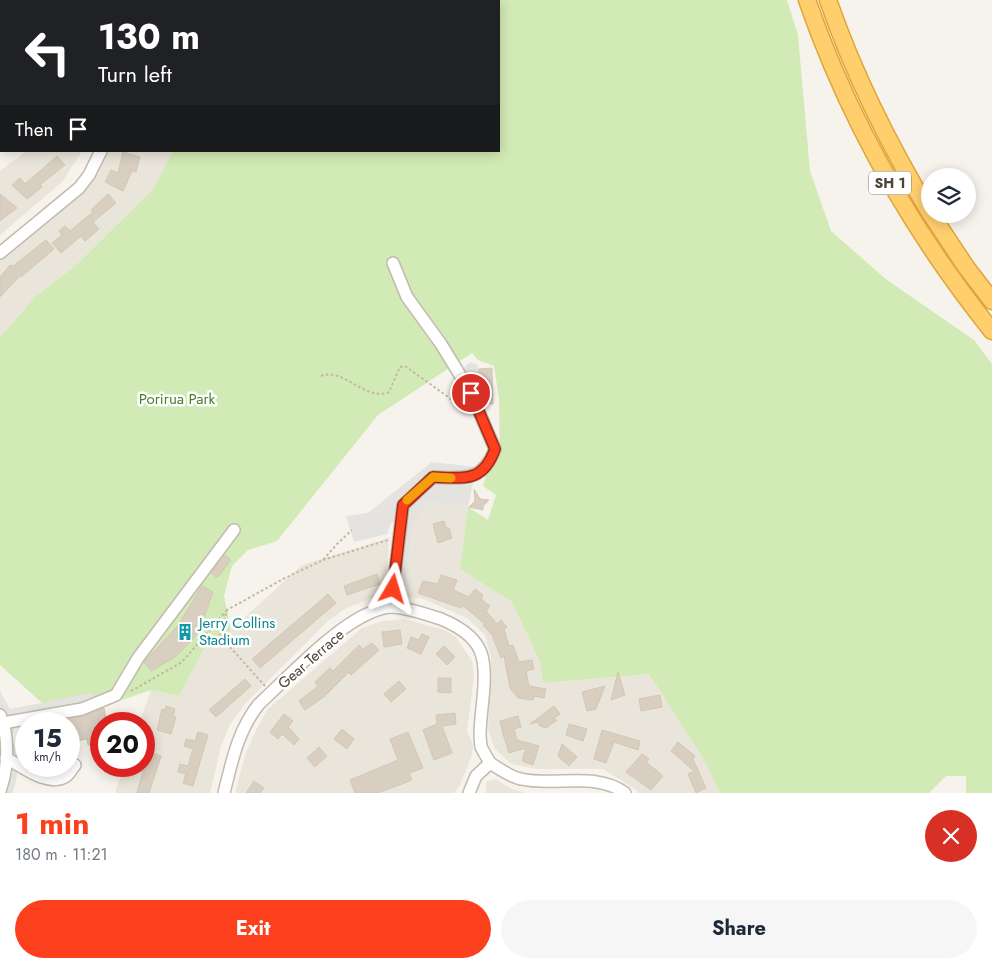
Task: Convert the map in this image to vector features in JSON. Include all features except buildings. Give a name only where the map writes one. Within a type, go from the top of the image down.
[{"type":"highway","name":"SH 1","points":[[807,0],[830,62],[873,154],[922,237],[961,293],[992,331]]},
{"type":"highway","name":"SH 1","points":[[828,0],[872,107],[921,198]]},
{"type":"highway","name":"SH 1","points":[[937,223],[966,267],[992,301]]},
{"type":"street","points":[[0,254],[79,188],[89,175],[100,152]]},
{"type":"street","points":[[391,607],[403,505],[433,477],[470,478],[484,468],[491,459],[495,449],[460,372],[407,297],[393,263]]},
{"type":"street","points":[[0,791],[6,758],[7,736],[2,719],[82,708],[116,695],[138,658],[234,530]]},
{"type":"street","name":"Gear Terrace","points":[[224,793],[237,743],[252,714],[329,640],[371,612],[391,607],[427,614],[451,623],[468,634],[477,644],[484,668],[480,736],[482,747],[490,763]]},
{"type":"street","points":[[6,758],[15,763]]},
{"type":"street","points":[[469,793],[476,776],[490,763],[520,779],[539,782],[579,780],[617,787],[625,793]]},
{"type":"street","points":[[40,777],[56,780],[64,777]]},
{"type":"path","points":[[320,376],[325,374],[338,377],[375,394],[382,394],[389,392],[396,372],[400,367],[405,366],[450,399],[480,413]]},
{"type":"path","points":[[323,560],[352,530]]},
{"type":"path","points":[[116,695],[126,694],[182,662],[227,610],[283,579],[323,560],[399,536]]},
{"type":"path","points":[[227,610],[219,639],[230,646],[272,693]]},
{"type":"shaded area","points":[[25,152],[81,152],[62,182],[0,235],[0,171]]},
{"type":"shaded area","points":[[102,152],[172,152],[154,188],[75,266],[35,297],[0,337],[0,261],[79,191]]},
{"type":"shaded area","points":[[470,362],[476,364],[479,369],[481,404],[459,372]]},
{"type":"shaded area","points":[[432,462],[476,467],[468,507],[426,502],[412,534],[405,597],[389,594],[394,522],[391,523],[387,534],[354,542],[346,516],[368,513]]},
{"type":"shaded area","points":[[426,502],[468,507],[460,569],[512,602],[540,662],[543,683],[649,674],[704,760],[720,793],[638,793],[635,789],[603,769],[536,769],[511,764],[495,749],[488,730],[491,658],[485,635],[467,618],[421,598],[405,597],[412,534]]},
{"type":"shaded area","points":[[389,538],[386,592],[345,609],[328,621],[245,704],[230,725],[221,746],[210,793],[115,793],[120,777],[155,777],[155,712],[143,712],[151,690],[179,696],[203,650],[231,630],[302,565]]},
{"type":"shaded area","points":[[404,619],[445,630],[456,637],[472,661],[474,677],[467,731],[473,745],[472,755],[460,785],[454,793],[235,793],[245,755],[268,709],[362,628],[383,621]]},
{"type":"shaded area","points":[[0,691],[10,709],[92,693],[98,697],[99,708],[80,712],[15,712],[15,727],[11,742],[15,745],[15,777],[17,777],[13,793],[0,793]]},
{"type":"shaded area","points":[[496,779],[512,789],[526,793],[486,793],[486,782]]},
{"type":"green space","name":"Porirua Park","points":[[500,0],[787,0],[798,35],[810,171],[831,231],[887,280],[974,340],[992,364],[992,793],[966,793],[966,776],[946,776],[929,793],[720,793],[704,760],[649,674],[543,683],[540,662],[512,602],[460,569],[468,507],[488,520],[496,495],[483,486],[487,472],[500,456],[499,400],[494,366],[478,360],[472,353],[378,415],[277,541],[248,550],[232,566],[224,596],[231,630],[203,650],[179,696],[151,690],[122,700],[52,712],[0,665],[0,337],[35,297],[75,266],[154,188],[172,152],[500,152]]},
{"type":"slow traffic","points":[[407,500],[433,477],[451,478]]},
{"type":"place","name":"Jerry Collins Stadium","points":[[185,632]]},
{"type":"route","points":[[393,589],[403,505],[433,477],[470,478],[484,468],[491,459],[495,449],[471,393]]}]
